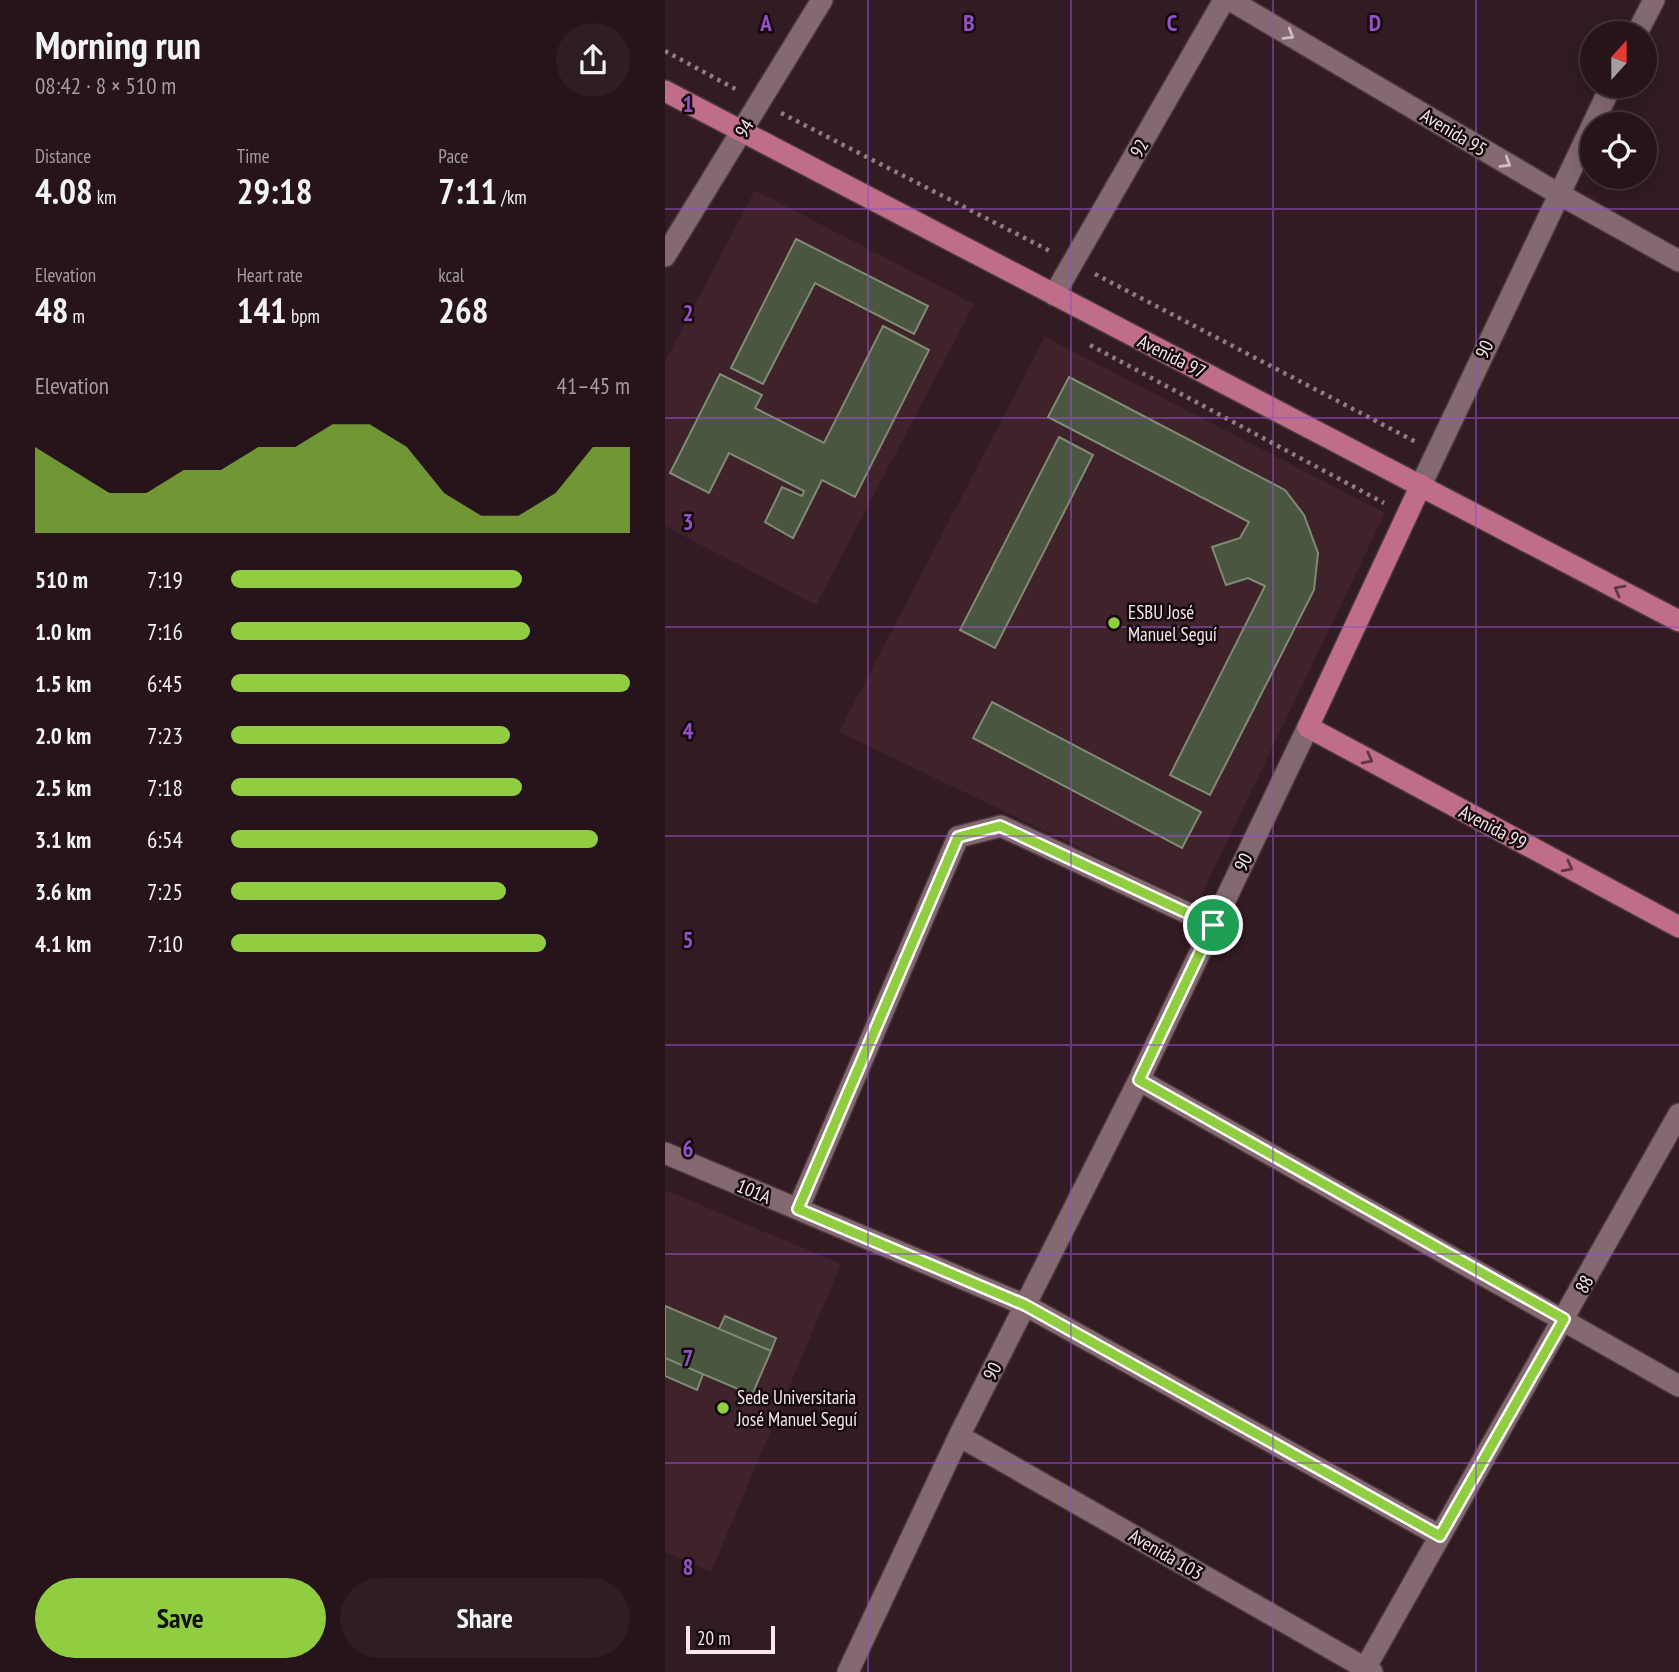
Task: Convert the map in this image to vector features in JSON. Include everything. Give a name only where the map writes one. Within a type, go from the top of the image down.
[{"type":"main road","name":"Avenida 97","points":[[665,91],[1679,621]]},
{"type":"main road","name":"90","points":[[1308,727],[1421,485]]},
{"type":"main road","name":"Avenida 99","points":[[1308,727],[1679,927]]},
{"type":"street","name":"94","points":[[665,256],[822,0]]},
{"type":"street","name":"92","points":[[1054,295],[1224,0]]},
{"type":"street","name":"Avenida 95","points":[[1230,0],[1557,193],[1679,261]]},
{"type":"street","points":[[1643,21],[1654,0]]},
{"type":"street","name":"90","points":[[1421,485],[1557,193],[1605,98]]},
{"type":"street","name":"90","points":[[848,1672],[960,1436],[1139,1080],[1308,727]]},
{"type":"street","points":[[798,1209],[958,837],[1000,826],[1213,925]]},
{"type":"street","points":[[1139,1080],[1679,1386]]},
{"type":"street","name":"88","points":[[1367,1671],[1440,1536],[1679,1114]]},
{"type":"street","name":"101A","points":[[665,1153],[1025,1305],[1440,1536]]},
{"type":"street","name":"Avenida 103","points":[[960,1436],[1367,1671]]},
{"type":"path","points":[[1078,339],[1406,515]]},
{"type":"shaded area","points":[[755,190],[974,304],[816,605],[665,526],[665,362]]},
{"type":"shaded area","name":"ESBU José Manuel Seguí","points":[[1045,337],[1385,513],[1197,904],[839,732]]},
{"type":"shaded area","name":"Sede Universitaria José Manuel Seguí","points":[[665,1190],[841,1264],[711,1572],[665,1552]]},
{"type":"building","points":[[796,239],[928,306],[914,334],[815,283],[763,384],[731,368]]},
{"type":"building","points":[[883,326],[929,350],[855,497],[822,480],[793,538],[765,522],[782,487],[802,496],[804,491],[729,453],[709,493],[670,473],[720,374],[762,395],[755,408],[824,443]]},
{"type":"building","points":[[1069,377],[1285,490],[1304,515],[1318,553],[1314,590],[1210,795],[1170,775],[1265,586],[1248,578],[1226,585],[1212,547],[1240,538],[1249,522],[1048,417]]},
{"type":"building","points":[[1059,437],[1093,455],[995,648],[960,630]]},
{"type":"building","points":[[992,702],[1201,812],[1182,848],[973,738]]},
{"type":"building","points":[[665,1306],[771,1351],[752,1395],[665,1358]]},
{"type":"building","points":[[725,1316],[776,1338],[771,1351],[719,1329]]},
{"type":"building","points":[[665,1358],[703,1374],[697,1390],[665,1376]]},
{"type":"place","name":"ESBU José Manuel Seguí","points":[[1114,623]]},
{"type":"place","name":"Sede Universitaria José Manuel Seguí","points":[[723,1408]]},
{"type":"route","points":[[1000,826],[1213,925],[1139,1080],[1564,1319],[1440,1536],[1025,1305],[798,1209],[958,837],[982,828],[1000,826]]}]
